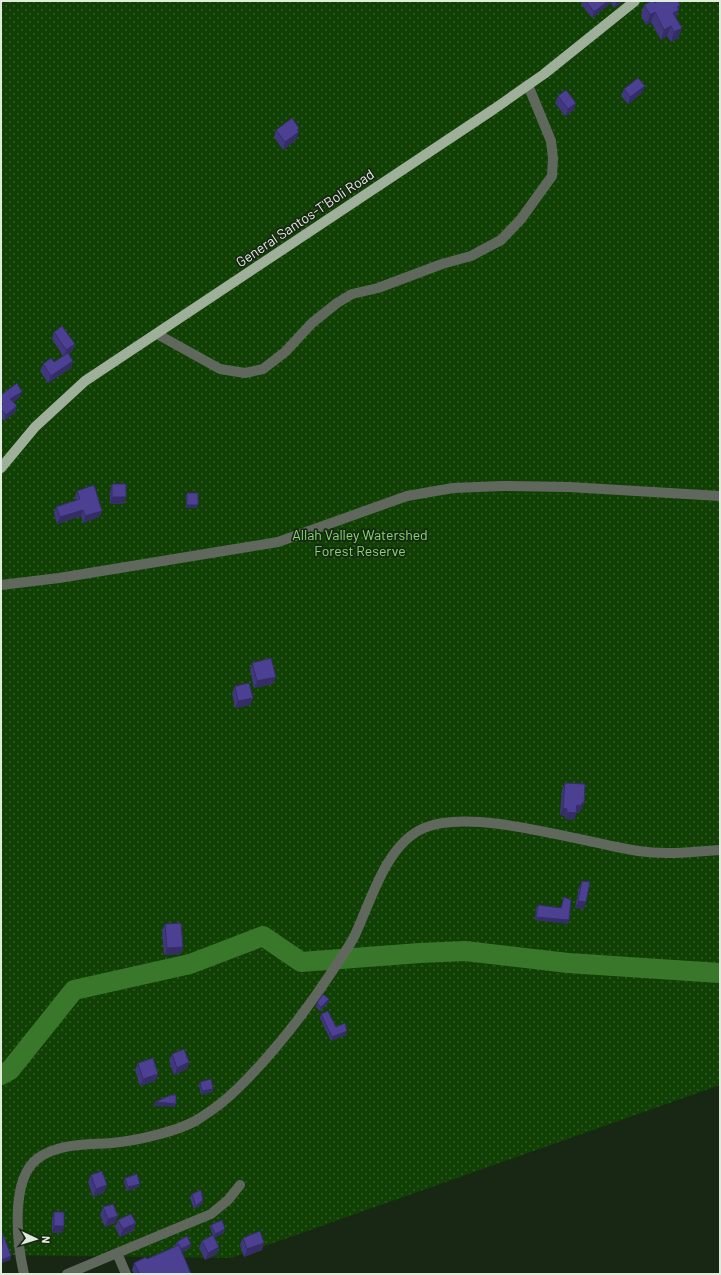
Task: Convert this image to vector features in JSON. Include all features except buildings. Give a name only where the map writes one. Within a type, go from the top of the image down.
[{"type":"main road","name":"General Santos-T'Boli Road","points":[[1,468],[35,427],[62,400],[85,381],[528,85],[635,1]]},
{"type":"street","points":[[156,334],[220,369],[245,373],[263,369],[285,352],[312,323],[337,303],[352,294],[378,288],[442,264],[471,256],[501,240],[521,219],[552,176],[553,158],[550,141],[528,85]]},
{"type":"street","points":[[1,585],[59,578],[278,542],[407,496],[453,488],[502,486],[569,487],[720,496]]},
{"type":"street","points":[[24,1274],[18,1250],[18,1216],[21,1190],[27,1172],[36,1160],[50,1152],[67,1146],[115,1143],[153,1136],[198,1120],[237,1089],[283,1037],[323,985],[354,937],[381,875],[399,849],[422,829],[440,823],[470,822],[510,826],[640,851],[669,854],[720,850]]},
{"type":"street","points":[[68,1274],[212,1214],[228,1200],[240,1185]]},
{"type":"street","points":[[117,1253],[126,1274]]},
{"type":"green space","name":"Allah Valley Watershed Forest Reserve","points":[[1,1],[720,1],[720,1085],[231,1258],[1,1255]]},
{"type":"waterway","points":[[1,1075],[10,1070],[74,990],[190,964],[263,936],[301,962],[465,951],[568,963],[720,973]]}]
